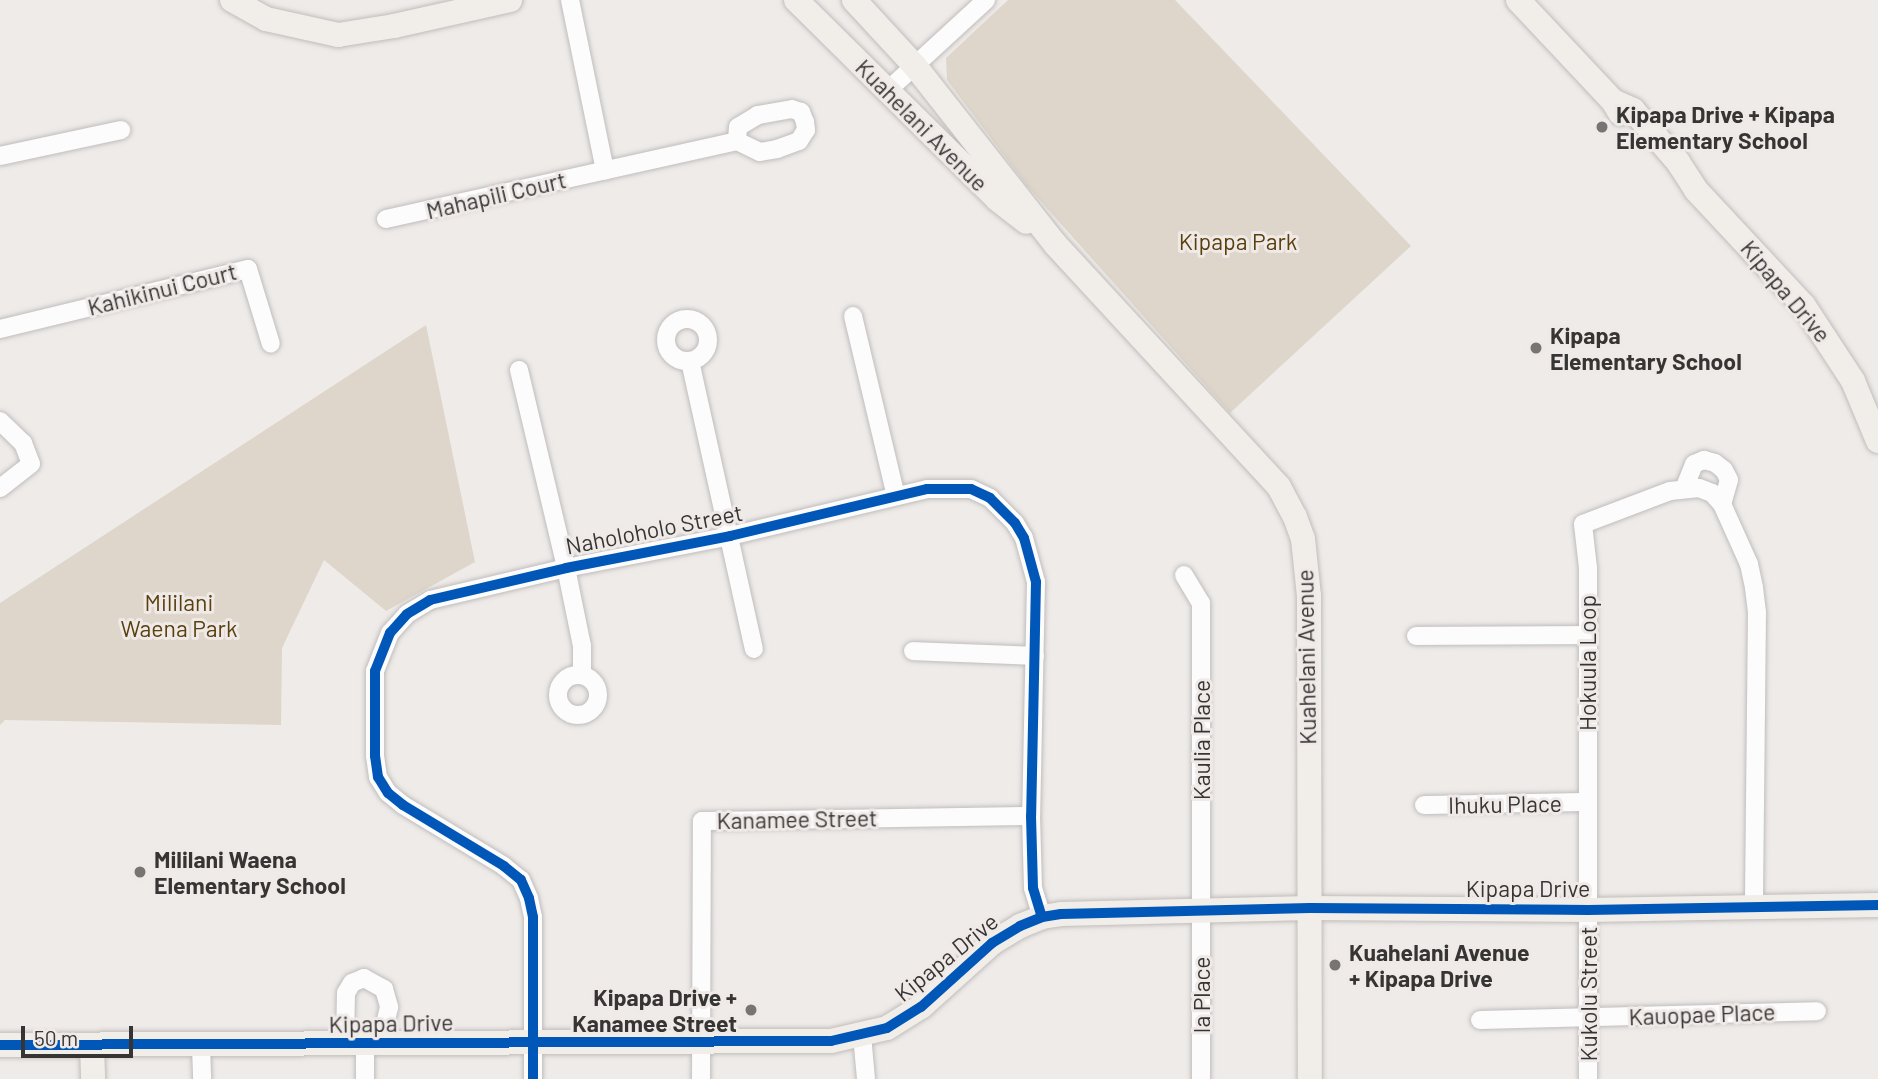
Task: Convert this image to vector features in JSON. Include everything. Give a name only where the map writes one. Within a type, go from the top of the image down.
[{"type":"street","points":[[232,0],[266,19],[338,35],[394,26],[510,0]]},
{"type":"street","points":[[570,0],[605,170]]},
{"type":"street","name":"Kuahelani Avenue","points":[[796,0],[997,199],[1055,244]]},
{"type":"street","name":"Kuahelani Avenue","points":[[854,0],[915,66],[1055,244],[1279,487],[1295,517],[1303,539],[1309,596],[1310,1079]]},
{"type":"street","points":[[886,92],[986,0]]},
{"type":"street","name":"Kipapa Drive","points":[[1518,0],[1614,101],[1626,124],[1668,171],[1696,190],[1804,306],[1872,406],[1878,441]]},
{"type":"street","points":[[0,156],[121,130]]},
{"type":"street","name":"Mahapili Court","points":[[386,219],[737,141]]},
{"type":"street","name":"Kahikinui Court","points":[[0,329],[248,269],[271,344]]},
{"type":"street","points":[[853,316],[896,496]]},
{"type":"street","points":[[690,361],[754,649]]},
{"type":"street","points":[[519,370],[566,568],[582,646],[582,675]]},
{"type":"street","points":[[0,421],[23,443],[31,464],[0,488]]},
{"type":"street","points":[[1722,504],[1729,480],[1724,470],[1715,463],[1704,460],[1694,464],[1684,489],[1699,488],[1712,493],[1722,504],[1749,564],[1757,612],[1754,906]]},
{"type":"street","name":"Naholoholo Street","points":[[533,1079],[533,917],[521,880],[504,866],[403,805],[388,793],[378,777],[375,756],[375,671],[390,633],[407,614],[430,600],[566,568],[730,536],[927,489],[961,487],[990,498],[1016,523],[1031,556],[1036,582],[1031,816],[1033,888],[1042,917]]},
{"type":"street","name":"Hokuula Loop","points":[[1588,910],[1588,568],[1583,524],[1670,491],[1684,489]]},
{"type":"street","name":"Kaulia Place","points":[[1184,575],[1201,603],[1201,911]]},
{"type":"street","points":[[1416,636],[1587,635]]},
{"type":"street","points":[[913,650],[1035,656]]},
{"type":"street","name":"Ihuku Place","points":[[1424,805],[1586,802]]},
{"type":"street","name":"Kanamee Street","points":[[701,1044],[702,821],[1031,816]]},
{"type":"street","name":"Kipapa Drive","points":[[0,1045],[201,1046],[533,1042],[701,1044],[831,1041],[887,1028],[921,1007],[992,943],[1020,926],[1042,917],[1079,912],[1310,908],[1588,910],[1878,905]]},
{"type":"street","name":"Kukolu Street","points":[[1588,910],[1588,1079]]},
{"type":"street","name":"Ia Place","points":[[1201,911],[1201,1079]]},
{"type":"street","name":"Kauopae Place","points":[[1480,1020],[1817,1011]]},
{"type":"street","points":[[863,1035],[866,1079]]},
{"type":"street","points":[[364,1044],[365,1079]]},
{"type":"street","points":[[701,1044],[701,1079]]},
{"type":"street","points":[[92,1046],[93,1079]]},
{"type":"street","points":[[201,1046],[202,1079]]},
{"type":"green space","name":"Kipapa Park","points":[[1008,0],[1175,0],[1411,246],[1230,413],[1027,186],[947,80],[946,58]]},
{"type":"green space","name":"Mililani Waena Park","points":[[426,325],[475,562],[386,611],[324,560],[282,648],[281,725],[5,720],[0,725],[0,603]]},
{"type":"cycle path","points":[[533,1079],[533,917],[521,880],[504,866],[403,805],[388,793],[378,777],[375,756],[375,671],[390,633],[407,614],[430,600],[566,568],[730,536],[927,489],[971,489],[990,498],[1015,523],[1024,538],[1036,582],[1031,816],[1033,888],[1042,917]]},
{"type":"cycle path","points":[[0,1045],[831,1041],[887,1028],[921,1007],[992,943],[1020,926],[1042,917],[1061,914],[1310,908],[1588,910],[1878,905]]},
{"type":"place","name":"Kipapa Drive + Kipapa Elementary School","points":[[1602,127]]},
{"type":"place","name":"Kipapa Elementary School","points":[[1536,348]]},
{"type":"place","name":"Mililani Waena Elementary School","points":[[140,872]]},
{"type":"place","name":"Kuahelani Avenue + Kipapa Drive","points":[[1335,965]]},
{"type":"place","name":"Kipapa Drive + Kanamee Street","points":[[751,1010]]}]
